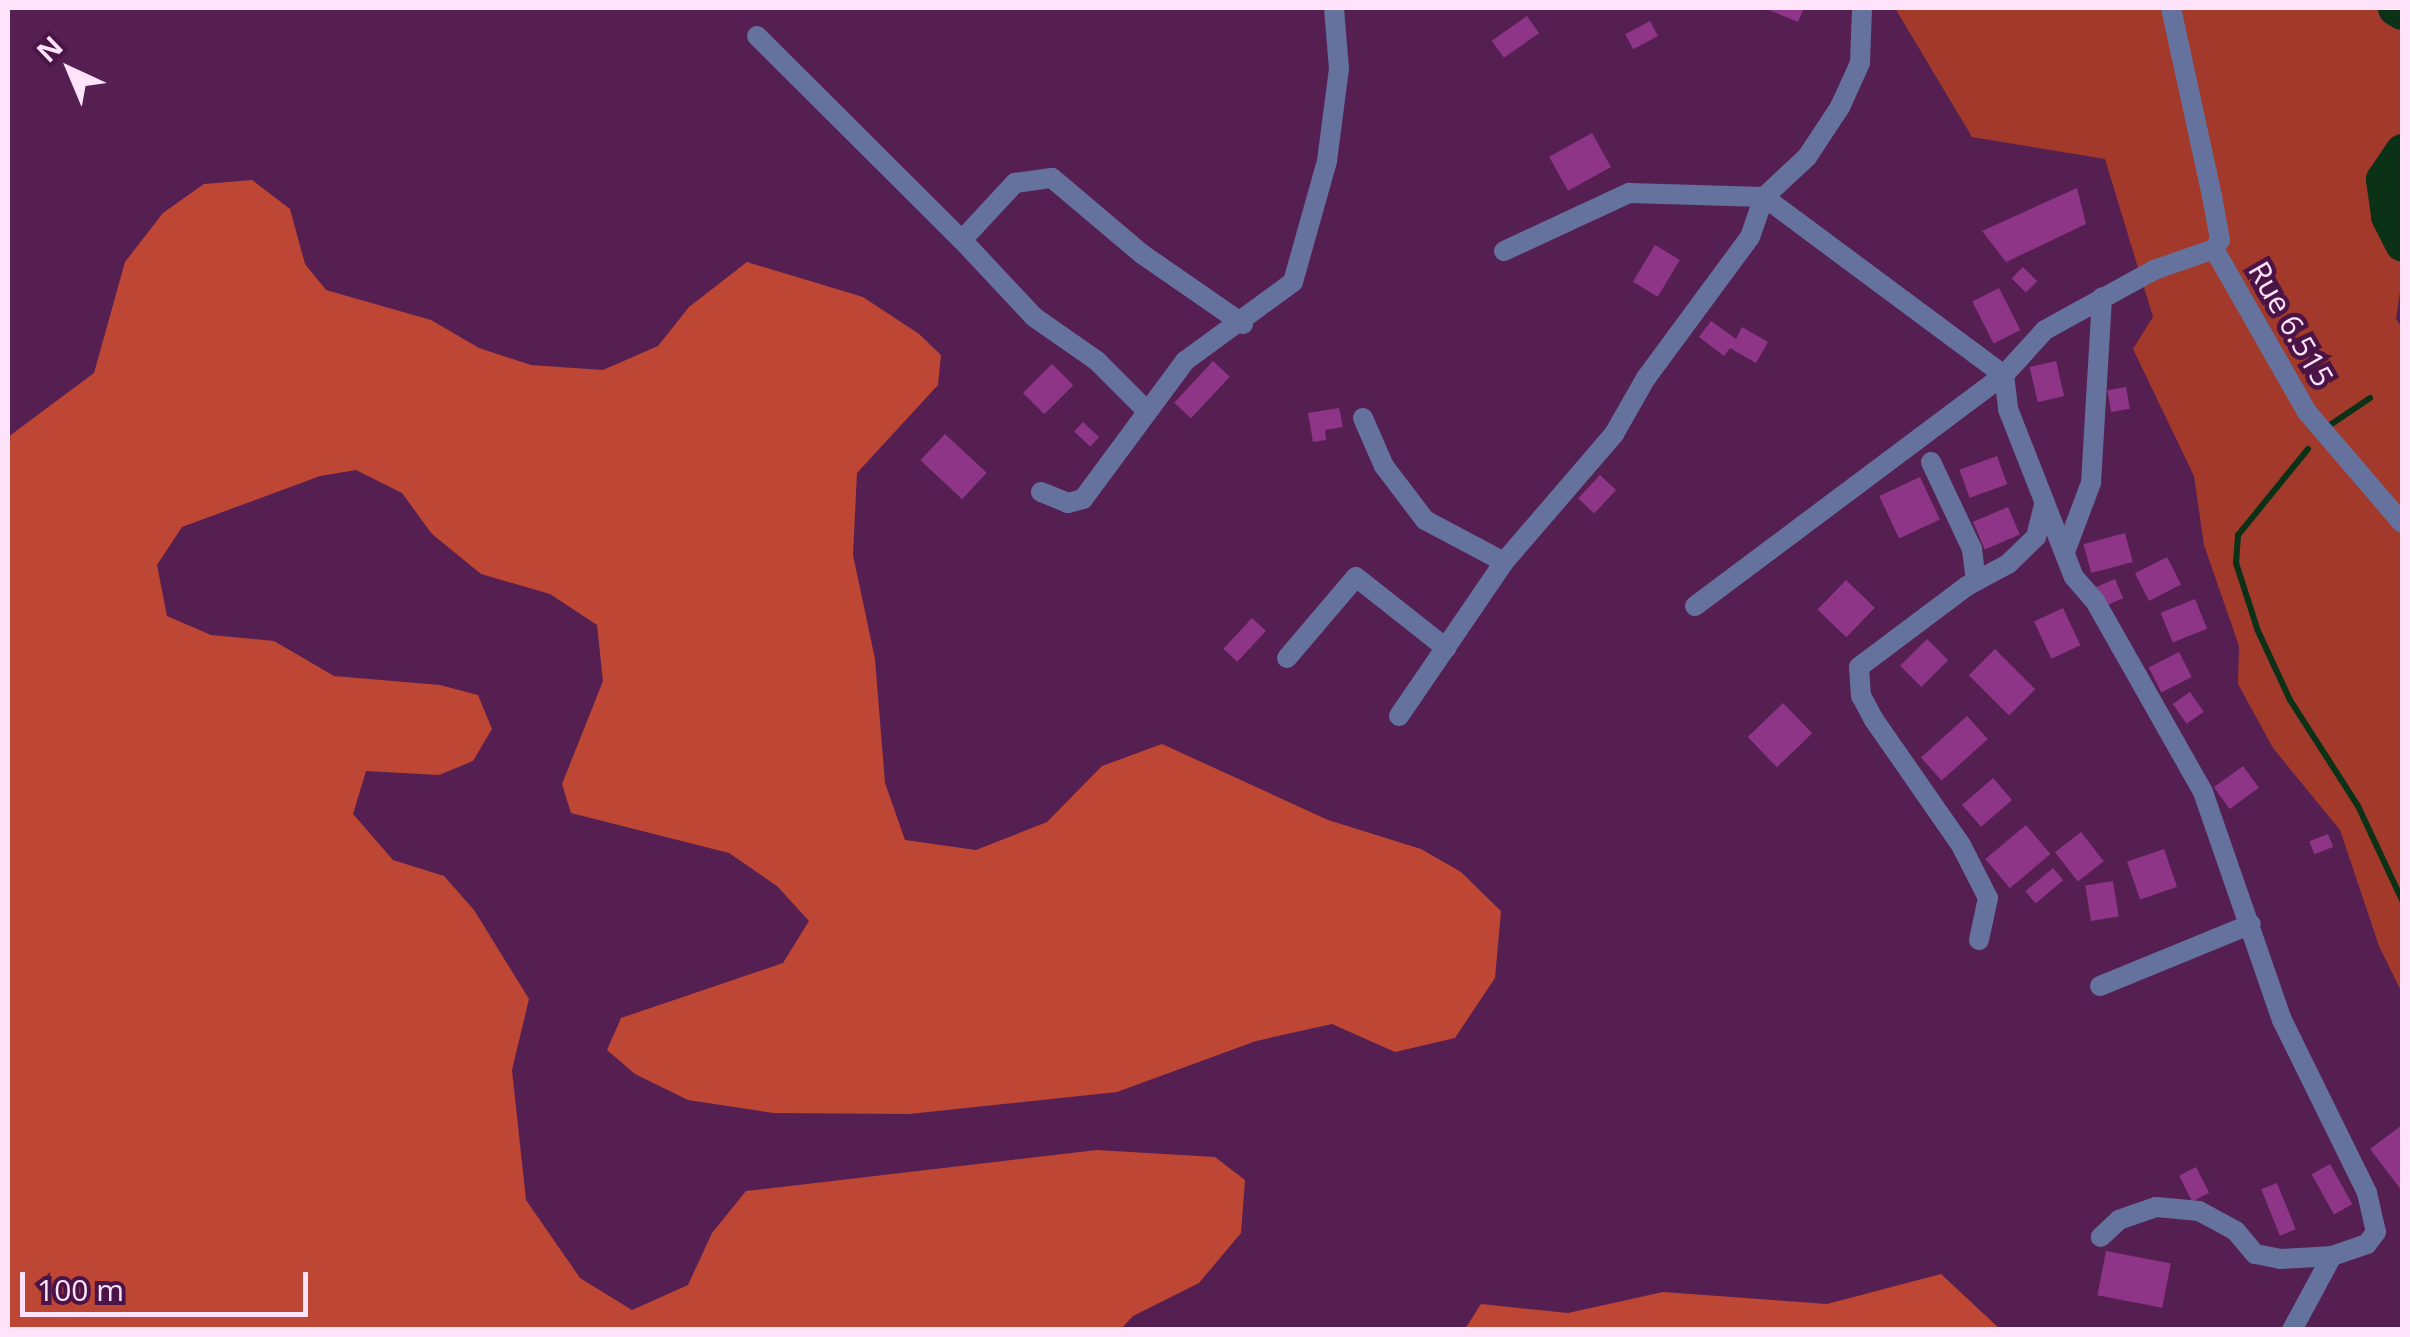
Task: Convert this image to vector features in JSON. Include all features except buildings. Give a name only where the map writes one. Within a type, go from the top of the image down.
[{"type":"street","points":[[1041,492],[1068,502],[1083,498],[1185,362],[1244,324],[1292,282],[1313,221],[1339,69],[1334,8]]},
{"type":"street","points":[[1399,716],[1504,562],[1614,434],[1697,304],[1750,237],[1764,197],[1807,157],[1840,107],[1860,63],[1862,8]]},
{"type":"street","name":"Rue 6.515","points":[[2171,8],[2220,240],[2214,249],[2288,384],[2333,448],[2402,523]]},
{"type":"street","points":[[757,36],[1034,317],[1097,361],[1147,411]]},
{"type":"street","points":[[962,240],[1016,183],[1052,178],[1142,254],[1244,324]]},
{"type":"street","points":[[1504,251],[1629,193],[1764,197],[2004,375],[2008,408],[2064,552],[2182,749],[2251,924],[2282,1020],[2367,1193],[2373,1239],[2332,1256],[2256,1254],[2236,1232],[2199,1210],[2156,1208],[2119,1220],[2101,1237]]},
{"type":"street","points":[[1695,606],[2004,375],[2044,330],[2102,297],[2214,249]]},
{"type":"street","points":[[2064,552],[2091,482],[2102,297]]},
{"type":"street","points":[[1363,418],[1384,466],[1425,520],[1504,562]]},
{"type":"street","points":[[1931,462],[1972,548],[1976,581]]},
{"type":"street","points":[[1979,940],[1988,898],[1960,845],[1874,720],[1861,696],[1858,666],[2036,538],[2045,502]]},
{"type":"street","points":[[1287,658],[1356,577],[1446,648]]},
{"type":"street","points":[[2100,986],[2251,924]]},
{"type":"street","points":[[2292,1330],[2332,1256]]},
{"type":"shaded area","points":[[1895,8],[2402,8],[2402,278],[2396,319],[2402,328],[2402,993],[2379,946],[2340,830],[2273,748],[2238,684],[2239,646],[2204,545],[2194,476],[2133,349],[2153,317],[2105,159],[1972,137]]},
{"type":"shaded area","points":[[252,180],[290,209],[305,264],[326,290],[431,320],[479,348],[531,365],[603,370],[658,346],[689,307],[747,262],[863,297],[919,334],[941,355],[938,385],[857,473],[853,555],[875,659],[885,783],[905,840],[976,850],[1047,822],[1102,766],[1162,744],[1328,820],[1421,849],[1461,872],[1501,911],[1495,978],[1455,1038],[1395,1052],[1332,1024],[1256,1041],[1117,1092],[909,1114],[773,1113],[688,1100],[635,1074],[607,1050],[621,1018],[783,963],[809,921],[777,886],[729,853],[571,813],[562,784],[603,681],[597,625],[550,594],[481,574],[432,534],[402,493],[356,470],[320,476],[182,527],[157,565],[167,616],[211,635],[274,641],[334,676],[440,685],[478,695],[492,729],[473,761],[439,775],[366,771],[353,814],[393,860],[444,876],[474,910],[529,999],[512,1070],[526,1200],[580,1278],[632,1310],[688,1285],[712,1233],[746,1191],[1097,1150],[1215,1157],[1245,1180],[1241,1233],[1199,1283],[1133,1316],[1121,1329],[8,1329],[8,437],[94,373],[125,262],[163,213],[204,184]]},
{"type":"shaded area","points":[[1941,1274],[2000,1329],[1465,1329],[1481,1304],[1568,1313],[1663,1292],[1827,1304]]},
{"type":"waterway","points":[[2395,8],[2402,12]]},
{"type":"waterway","points":[[2402,151],[2383,179],[2388,216],[2402,244]]},
{"type":"waterway","points":[[2327,427],[2370,398]]},
{"type":"waterway","points":[[2308,449],[2238,535],[2236,563],[2258,631],[2290,700],[2358,806],[2402,900]]}]
